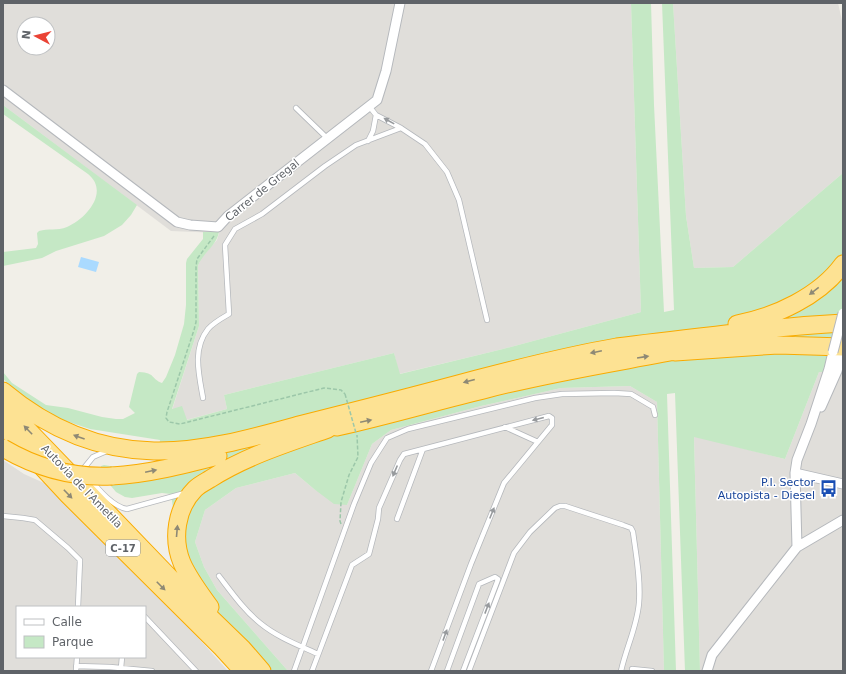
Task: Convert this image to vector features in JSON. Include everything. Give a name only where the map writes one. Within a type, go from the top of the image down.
[{"type":"highway","points":[[3,391],[32,413],[47,422],[68,433],[88,440],[116,447],[152,451],[200,449],[296,426],[516,369],[616,348],[649,339],[740,323],[778,311],[798,302],[812,293],[843,264]]},
{"type":"highway","points":[[616,348],[778,328],[843,323]]},
{"type":"highway","points":[[3,448],[36,465],[61,473],[85,476],[130,475],[149,472],[376,419],[487,389],[597,365],[707,345],[843,333]]},
{"type":"highway","points":[[661,354],[778,345],[840,349]]},
{"type":"highway","name":"Autovia de l'Ametlla","points":[[3,404],[179,587],[242,648],[262,671]]},
{"type":"highway","name":"Autovia de l'Ametlla","points":[[3,425],[68,494],[243,671]]},
{"type":"highway","points":[[242,648],[191,580],[182,563],[176,531],[180,514],[186,500],[196,488],[219,473],[280,446],[328,429]]},
{"type":"street","name":"Carrer de Gregal","points":[[3,90],[177,222],[190,225],[218,227],[228,216],[377,100],[386,70],[400,3]]},
{"type":"street","points":[[811,424],[822,406],[839,365],[843,313]]},
{"type":"street","points":[[797,547],[795,473],[799,451],[811,424],[829,369],[840,349]]},
{"type":"street","points":[[795,473],[843,484]]},
{"type":"street","points":[[707,671],[712,655],[797,547],[843,520]]},
{"type":"lane","points":[[369,106],[376,114],[425,144],[447,172],[459,200],[487,320]]},
{"type":"lane","points":[[296,108],[327,138]]},
{"type":"lane","points":[[368,140],[373,131],[376,114]]},
{"type":"lane","points":[[202,398],[197,362],[200,343],[209,328],[229,314],[225,246],[235,228],[262,214],[325,166],[356,145],[401,128]]},
{"type":"lane","points":[[294,671],[327,582],[344,530],[371,463],[387,438],[408,429],[535,398],[562,394],[631,394],[653,408],[655,415]]},
{"type":"lane","points":[[312,671],[352,565],[370,554],[379,508],[404,454],[549,416],[552,418],[552,425],[504,483],[471,564],[431,671]]},
{"type":"lane","points":[[505,427],[538,442]]},
{"type":"lane","points":[[116,447],[93,457],[84,468],[97,489],[121,508],[127,509],[166,499],[196,488]]},
{"type":"lane","points":[[397,519],[423,449]]},
{"type":"lane","points":[[469,671],[514,553],[530,532],[555,508],[565,506],[631,528],[633,532],[639,602],[635,628],[624,656],[621,671]]},
{"type":"lane","points":[[3,516],[35,520],[80,560],[78,606]]},
{"type":"lane","points":[[219,576],[240,604],[261,624],[292,644],[318,654]]},
{"type":"lane","points":[[448,671],[481,582],[495,577],[498,578],[463,671]]},
{"type":"lane","points":[[146,618],[196,671]]},
{"type":"lane","points":[[77,658],[76,668],[121,668],[152,671]]},
{"type":"lane","points":[[121,668],[122,658]]},
{"type":"lane","points":[[632,668],[652,671]]},
{"type":"path","points":[[218,227],[214,236],[197,259],[195,326],[166,418],[169,422],[180,424],[324,388],[341,390],[345,394],[356,433],[358,457],[341,502],[340,521],[344,530]]},
{"type":"shaded area","points":[[3,3],[631,3],[641,312],[503,349],[399,374],[394,353],[224,395],[227,409],[186,420],[172,410],[199,326],[198,266],[201,258],[217,240],[219,233],[171,231],[3,105]]},
{"type":"shaded area","points":[[673,3],[838,3],[843,25],[843,173],[733,267],[694,268],[686,216]]},
{"type":"shaded area","points":[[819,372],[843,372],[843,671],[700,671],[694,436],[785,459]]},
{"type":"shaded area","points":[[630,386],[657,402],[664,671],[288,671],[217,590],[204,567],[195,542],[205,510],[236,488],[295,473],[314,489],[347,505],[372,444],[391,430],[481,406],[561,388]]},
{"type":"shaded area","points":[[3,460],[24,474],[44,483],[193,632],[228,671],[3,671]]},
{"type":"green space","points":[[631,3],[651,3],[654,105],[664,312],[674,310],[662,3],[673,3],[686,216],[694,268],[733,267],[843,173],[843,372],[819,372],[785,459],[694,437],[700,671],[685,671],[675,393],[667,394],[676,671],[664,671],[657,402],[630,386],[561,388],[481,406],[391,430],[372,444],[347,505],[334,504],[295,473],[236,488],[205,510],[195,542],[204,567],[217,590],[288,671],[270,671],[196,593],[176,567],[169,549],[173,508],[171,494],[162,493],[132,498],[125,497],[116,492],[100,473],[101,466],[104,465],[157,474],[160,440],[90,429],[42,413],[3,379],[3,372],[12,383],[46,405],[68,408],[116,419],[123,419],[135,413],[129,407],[137,374],[139,372],[151,375],[162,383],[175,355],[184,324],[186,305],[186,263],[187,259],[203,239],[203,232],[219,232],[215,242],[200,261],[198,266],[199,326],[172,409],[182,406],[187,420],[227,409],[224,395],[394,353],[400,374],[503,349],[641,312]]},
{"type":"green space","points":[[3,105],[137,205],[122,225],[104,236],[56,251],[42,258],[3,266],[3,252],[36,248],[38,244],[37,233],[39,231],[67,227],[81,218],[93,204],[97,189],[94,181],[88,174],[3,114]]},
{"type":"water","points":[[81,257],[99,262],[96,272],[78,267]]},
{"type":"place","name":"P.I. Sector Autopista - Diesel","points":[[828,488]]}]
